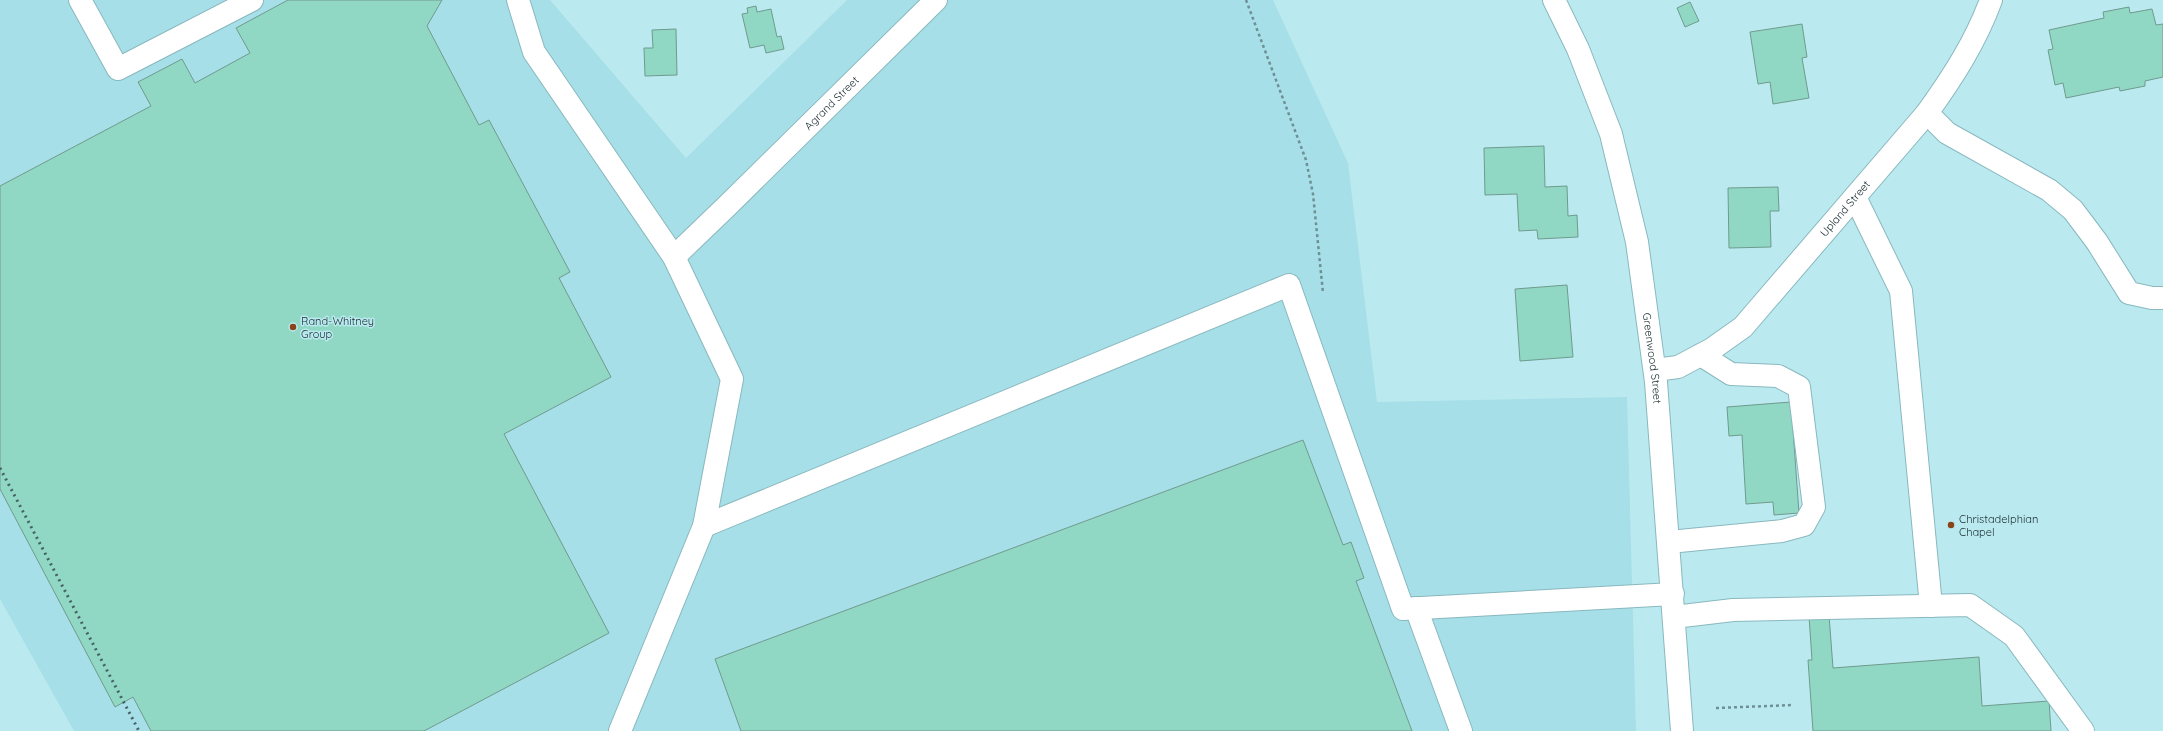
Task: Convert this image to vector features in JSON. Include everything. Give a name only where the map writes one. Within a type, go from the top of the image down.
[{"type":"street","points":[[80,0],[118,69],[252,0]]},
{"type":"street","points":[[518,0],[534,52],[674,257],[732,379],[704,526],[620,731]]},
{"type":"street","name":"Agrand Street","points":[[674,257],[936,0]]},
{"type":"street","name":"Greenwood Street","points":[[1554,0],[1578,49],[1612,134],[1637,242],[1654,370],[1669,542],[1682,731]]},
{"type":"street","name":"Upland Street","points":[[1654,370],[1678,367],[1701,355],[1743,327],[1927,113],[1955,75],[1983,23],[1991,0]]},
{"type":"street","points":[[1927,113],[1947,133],[2049,190],[2073,210],[2097,242],[2129,293],[2152,298],[2163,298]]},
{"type":"street","points":[[1855,197],[1901,291],[1931,606]]},
{"type":"street","points":[[704,526],[1289,285],[1403,609],[1673,594]]},
{"type":"street","points":[[1669,542],[1782,531],[1804,525],[1814,506],[1799,387],[1778,376],[1731,374],[1701,355]]},
{"type":"street","points":[[1674,617],[1733,610],[1970,605],[2014,636],[2083,731]]},
{"type":"street","points":[[1416,608],[1461,731]]},
{"type":"path","points":[[1246,0],[1306,160],[1313,194],[1323,296]]},
{"type":"path","points":[[1716,708],[1794,705]]},
{"type":"shaded area","points":[[0,0],[550,0],[686,158],[847,0],[1273,0],[1348,163],[1377,402],[1627,397],[1636,731],[74,731],[0,599]]},
{"type":"building","name":"Rand-Whitney Group","points":[[288,0],[442,0],[427,26],[479,125],[489,120],[570,272],[559,278],[611,377],[504,434],[609,633],[424,731],[151,731],[133,697],[115,707],[0,489],[0,186],[151,106],[138,82],[182,59],[195,83],[250,53],[236,28]]},
{"type":"building","points":[[1690,2],[1699,21],[1685,27],[1677,8]]},
{"type":"building","points":[[756,6],[757,12],[771,9],[777,37],[781,36],[784,49],[766,53],[764,45],[750,48],[742,14],[748,13],[747,8]]},
{"type":"building","points":[[2129,7],[2130,13],[2152,9],[2156,25],[2163,24],[2163,77],[2145,81],[2145,86],[2120,91],[2119,87],[2066,98],[2063,83],[2055,85],[2048,50],[2053,49],[2049,30],[2104,18],[2103,12]]},
{"type":"building","points":[[1802,24],[1807,57],[1802,58],[1809,98],[1773,104],[1770,82],[1758,84],[1750,32]]},
{"type":"building","points":[[676,29],[677,75],[645,76],[644,48],[653,48],[652,30]]},
{"type":"building","points":[[1544,146],[1545,187],[1567,186],[1568,216],[1577,215],[1578,237],[1538,239],[1537,230],[1519,231],[1517,194],[1485,195],[1484,148]]},
{"type":"building","points":[[1778,187],[1779,211],[1770,211],[1771,247],[1729,248],[1728,188]]},
{"type":"building","points":[[1567,285],[1573,357],[1520,361],[1515,289]]},
{"type":"building","points":[[1791,402],[1799,513],[1774,515],[1773,502],[1746,504],[1742,435],[1729,436],[1727,407]]},
{"type":"building","points":[[1303,440],[1343,545],[1351,542],[1364,578],[1356,581],[1412,731],[741,731],[715,659]]},
{"type":"building","points":[[1829,615],[1833,668],[1979,657],[1982,706],[2049,701],[2051,731],[1813,731],[1808,660],[1812,660],[1809,616]]},
{"type":"railway","points":[[0,468],[139,731]]},
{"type":"place","name":"Rand-Whitney Group","points":[[293,327]]},
{"type":"place","name":"Christadelphian Chapel","points":[[1951,525]]}]
